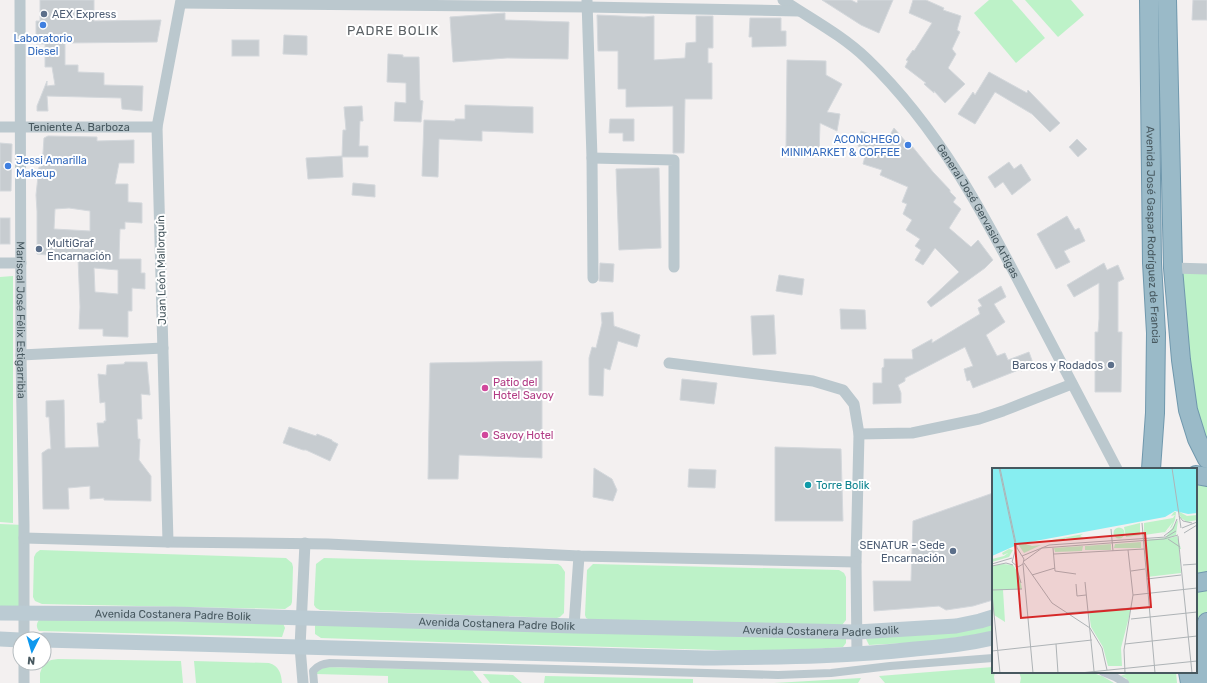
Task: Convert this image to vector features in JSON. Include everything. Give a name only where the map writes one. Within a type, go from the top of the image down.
[{"type":"highway","name":"Avenida José Gaspar Rodríguez de Francia","points":[[1149,0],[1152,263],[1156,333],[1156,413],[1151,468]]},
{"type":"highway","name":"Avenida José Gaspar Rodríguez de Francia","points":[[1167,0],[1173,268],[1181,360],[1188,410],[1197,439],[1207,458]]},
{"type":"highway","points":[[1197,475],[1207,477]]},
{"type":"highway","points":[[1197,583],[1207,581]]},
{"type":"highway","points":[[1197,669],[1207,622]]},
{"type":"main road","name":"Avenida Costanera Padre Bolik","points":[[0,614],[174,614],[574,626],[857,632],[956,626],[992,617]]},
{"type":"main road","name":"Avenida Costanera Padre Bolik","points":[[52,640],[704,658],[857,654],[950,646],[992,638]]},
{"type":"main road","points":[[0,639],[12,640]]},
{"type":"street","name":"Mariscal José Félix Estigarribia","points":[[20,0],[21,355],[24,631]]},
{"type":"street","name":"General José Gervasio Artigas","points":[[783,0],[830,30],[866,58],[915,110],[961,176],[999,244],[1116,468]]},
{"type":"street","points":[[181,2],[587,3],[799,11]]},
{"type":"street","name":"Juan León Mallorquín","points":[[168,542],[157,127],[181,2]]},
{"type":"street","points":[[587,3],[592,158],[593,278]]},
{"type":"street","name":"Teniente A. Barboza","points":[[0,127],[157,127]]},
{"type":"street","points":[[592,158],[674,160],[674,267]]},
{"type":"street","points":[[0,263],[21,263]]},
{"type":"street","points":[[1173,268],[1207,270]]},
{"type":"street","points":[[21,355],[163,348]]},
{"type":"street","points":[[669,363],[813,381],[842,390],[854,404],[859,434],[856,562],[857,654]]},
{"type":"street","points":[[859,434],[912,433],[972,421],[1003,411],[1072,384]]},
{"type":"street","points":[[24,538],[305,544],[579,556],[856,562]]},
{"type":"street","points":[[303,683],[300,647],[305,544]]},
{"type":"street","points":[[574,626],[579,556]]},
{"type":"street","points":[[314,683],[313,671],[315,668],[319,665],[330,663],[778,675],[831,673],[890,666],[992,658]]},
{"type":"street","points":[[24,671],[24,683]]},
{"type":"street","points":[[1105,673],[1125,683]]},
{"type":"green space","points":[[989,0],[1012,0],[1045,38],[1016,63],[974,13]]},
{"type":"green space","points":[[1025,0],[1071,0],[1084,15],[1058,37]]},
{"type":"green space","points":[[1173,268],[1207,270],[1207,459],[1197,439]]},
{"type":"green space","points":[[13,276],[13,523],[0,522],[0,277]]},
{"type":"green space","points":[[1197,483],[1207,486],[1207,572],[1197,575]]},
{"type":"green space","points":[[0,524],[24,525],[25,615],[0,613]]},
{"type":"green space","points":[[40,550],[286,558],[292,563],[293,567],[292,602],[291,605],[285,609],[42,604],[35,601],[33,597],[34,557]]},
{"type":"green space","points":[[324,558],[558,564],[565,572],[564,613],[557,618],[320,610],[314,605],[316,564]]},
{"type":"green space","points":[[593,564],[839,570],[844,573],[846,577],[846,620],[842,625],[590,620],[586,618],[585,615],[587,570]]},
{"type":"green space","points":[[1207,587],[1207,611],[1201,629],[1197,663],[1197,588]]},
{"type":"green space","points":[[40,619],[283,623],[285,628],[282,637],[39,631],[37,628]]},
{"type":"green space","points":[[992,622],[992,632],[925,642],[869,645],[866,639]]},
{"type":"green space","points":[[316,624],[846,639],[846,643],[843,647],[783,651],[752,651],[321,638],[315,634]]},
{"type":"green space","points":[[52,660],[181,661],[183,683],[40,683],[41,671],[52,671]]},
{"type":"green space","points":[[194,661],[269,663],[279,670],[282,683],[196,683]]},
{"type":"green space","points":[[323,667],[472,670],[482,683],[388,683],[388,676],[316,674],[317,671]]},
{"type":"green space","points":[[992,667],[992,673],[995,673],[995,683],[885,683],[879,676]]},
{"type":"green space","points":[[1019,673],[1093,673],[1114,683],[1020,683],[1021,678]]},
{"type":"green space","points":[[1129,673],[1176,673],[1177,683],[1129,683],[1126,678],[1120,676]]},
{"type":"green space","points":[[483,674],[513,675],[522,683],[490,683]]},
{"type":"green space","points":[[545,676],[693,679],[693,683],[544,683]]},
{"type":"green space","points":[[861,678],[858,683],[774,683]]},
{"type":"building","points":[[40,0],[94,0],[94,21],[161,20],[157,42],[65,43],[65,65],[78,65],[78,72],[104,73],[104,85],[143,86],[142,111],[122,109],[121,98],[47,96],[48,111],[37,111],[37,106],[47,81],[47,86],[55,85],[52,67],[45,67],[45,44],[36,44],[36,21],[40,21]]},
{"type":"building","points":[[822,0],[851,0],[857,3],[858,0],[893,0],[879,33],[861,25]]},
{"type":"building","points":[[913,0],[926,0],[944,8],[943,10],[961,16],[957,30],[960,32],[952,49],[956,54],[948,68],[965,84],[945,103],[934,91],[934,93],[924,84],[926,83],[905,67],[908,61],[906,60],[913,50],[914,51],[932,23],[909,13]]},
{"type":"building","points":[[1193,0],[1207,0],[1207,20],[1192,20]]},
{"type":"building","points":[[505,13],[505,20],[569,22],[568,59],[507,58],[453,62],[450,17]]},
{"type":"building","points":[[597,15],[654,16],[654,60],[685,58],[686,43],[696,42],[696,16],[713,16],[713,48],[708,48],[708,63],[712,63],[712,99],[685,99],[684,153],[673,153],[673,106],[626,107],[626,89],[618,89],[618,51],[598,51]]},
{"type":"building","points":[[750,18],[781,18],[781,31],[786,31],[786,46],[752,47],[752,37],[749,37]]},
{"type":"building","points":[[284,35],[307,36],[307,55],[283,54]]},
{"type":"building","points":[[232,40],[259,40],[259,56],[232,56]]},
{"type":"building","points":[[388,54],[403,55],[403,57],[419,57],[420,100],[423,101],[421,122],[394,121],[395,102],[406,103],[406,83],[387,82]]},
{"type":"building","points":[[787,60],[826,61],[826,75],[842,84],[827,112],[840,114],[837,131],[820,123],[819,156],[790,156],[790,149],[786,149]]},
{"type":"building","points":[[989,72],[1027,93],[1028,90],[1060,123],[1050,132],[1032,114],[995,92],[975,124],[958,114],[973,92],[975,95]]},
{"type":"building","points":[[465,105],[533,107],[533,133],[482,131],[482,141],[439,139],[438,177],[422,176],[424,120],[455,121],[455,119],[465,119]]},
{"type":"building","points":[[362,106],[363,121],[360,121],[359,146],[368,146],[368,157],[342,157],[343,177],[308,179],[306,158],[342,156],[343,130],[346,130],[344,107]]},
{"type":"building","points":[[610,119],[634,119],[634,141],[623,141],[623,133],[609,133]]},
{"type":"building","points":[[894,128],[906,142],[907,140],[956,198],[953,202],[961,209],[949,228],[971,247],[978,240],[993,260],[985,268],[931,307],[927,302],[959,272],[935,248],[923,265],[915,260],[921,250],[915,246],[920,239],[906,230],[912,220],[903,214],[907,204],[902,202],[908,187],[880,175],[882,170],[863,164],[867,149],[858,146],[861,131],[887,140]]},
{"type":"building","points":[[48,136],[97,137],[97,141],[134,140],[134,163],[119,163],[115,184],[128,184],[128,202],[142,203],[142,223],[125,222],[125,229],[120,229],[119,259],[141,259],[141,273],[145,273],[145,289],[132,288],[132,311],[128,311],[128,337],[103,336],[103,329],[79,329],[80,307],[78,258],[37,254],[36,195],[44,138]],"holes":[[[69,208],[90,211],[90,231],[54,229],[55,209]],[[94,268],[118,270],[118,294],[95,292]]]},
{"type":"building","points":[[1077,139],[1087,149],[1078,157],[1069,147]]},
{"type":"building","points":[[0,143],[12,144],[11,191],[0,191]]},
{"type":"building","points":[[1009,162],[1014,169],[1021,164],[1031,180],[1012,195],[1003,182],[995,188],[988,177]]},
{"type":"building","points":[[659,168],[661,248],[619,250],[616,169]]},
{"type":"building","points":[[353,183],[375,185],[375,197],[352,195]]},
{"type":"building","points":[[1067,216],[1075,230],[1079,228],[1085,241],[1064,251],[1070,262],[1056,269],[1037,234]]},
{"type":"building","points":[[0,218],[10,218],[10,244],[0,244]]},
{"type":"building","points":[[600,263],[614,264],[613,282],[599,281]]},
{"type":"building","points":[[1104,263],[1107,270],[1118,265],[1124,279],[1118,282],[1118,332],[1122,332],[1121,392],[1095,392],[1095,332],[1098,332],[1099,283],[1074,297],[1067,285]]},
{"type":"building","points":[[779,275],[804,279],[802,295],[776,291]]},
{"type":"building","points":[[1001,286],[1006,297],[994,304],[1005,322],[986,335],[997,356],[1005,353],[1008,360],[1029,352],[1034,366],[1021,371],[1021,369],[973,388],[970,380],[967,381],[964,369],[973,366],[965,347],[905,378],[905,381],[898,385],[901,393],[901,403],[873,404],[873,383],[882,383],[882,368],[884,367],[884,359],[913,359],[912,350],[932,339],[932,343],[980,314],[978,308],[982,306],[978,300]]},
{"type":"building","points":[[840,309],[865,310],[866,329],[841,329]]},
{"type":"building","points":[[613,312],[614,326],[640,335],[637,347],[618,341],[610,370],[604,368],[603,396],[589,395],[589,358],[592,347],[596,348],[602,323],[601,313]]},
{"type":"building","points":[[774,315],[776,354],[753,355],[751,316]]},
{"type":"building","points":[[542,361],[542,458],[459,455],[458,479],[428,479],[430,363]]},
{"type":"building","points":[[125,362],[147,362],[150,395],[141,394],[142,419],[137,419],[138,439],[140,439],[139,460],[151,476],[151,501],[104,500],[104,498],[90,499],[90,486],[68,488],[69,509],[43,509],[42,453],[48,449],[51,449],[49,417],[46,417],[46,401],[64,400],[65,448],[99,447],[97,423],[104,423],[104,421],[106,421],[105,402],[100,403],[98,374],[106,375],[107,365],[124,364]]},
{"type":"building","points":[[682,379],[717,383],[714,404],[680,400]]},
{"type":"building","points":[[289,427],[316,436],[317,434],[338,444],[330,461],[306,450],[283,443]]},
{"type":"building","name":"Torre Bolik","points":[[775,447],[841,449],[843,521],[775,521]]},
{"type":"building","points":[[594,468],[612,479],[617,490],[613,501],[593,497]]},
{"type":"building","points":[[689,469],[716,470],[715,488],[688,487]]},
{"type":"building","name":"SENATUR - Sede Encarnación","points":[[992,493],[992,600],[973,606],[946,610],[939,606],[874,611],[873,581],[911,581],[913,521]]},
{"type":"place","name":"AEX Express","points":[[44,14]]},
{"type":"place","name":"Laboratorio Diesel","points":[[43,25]]},
{"type":"place","name":"ACONCHEGO MINIMARKET & COFFEE","points":[[908,145]]},
{"type":"place","name":"Jessi Amarilla Makeup","points":[[8,166]]},
{"type":"place","name":"MultiGraf Encarnación","points":[[39,249]]},
{"type":"place","name":"Barcos y Rodados","points":[[1111,365]]},
{"type":"place","name":"Patio del Hotel Savoy","points":[[485,388]]},
{"type":"place","name":"Savoy Hotel","points":[[485,435]]},
{"type":"place","name":"Torre Bolik","points":[[808,485]]},
{"type":"place","name":"SENATUR - Sede Encarnación","points":[[953,551]]},
{"type":"district","name":"PADRE BOLIK","points":[[393,30]]}]
